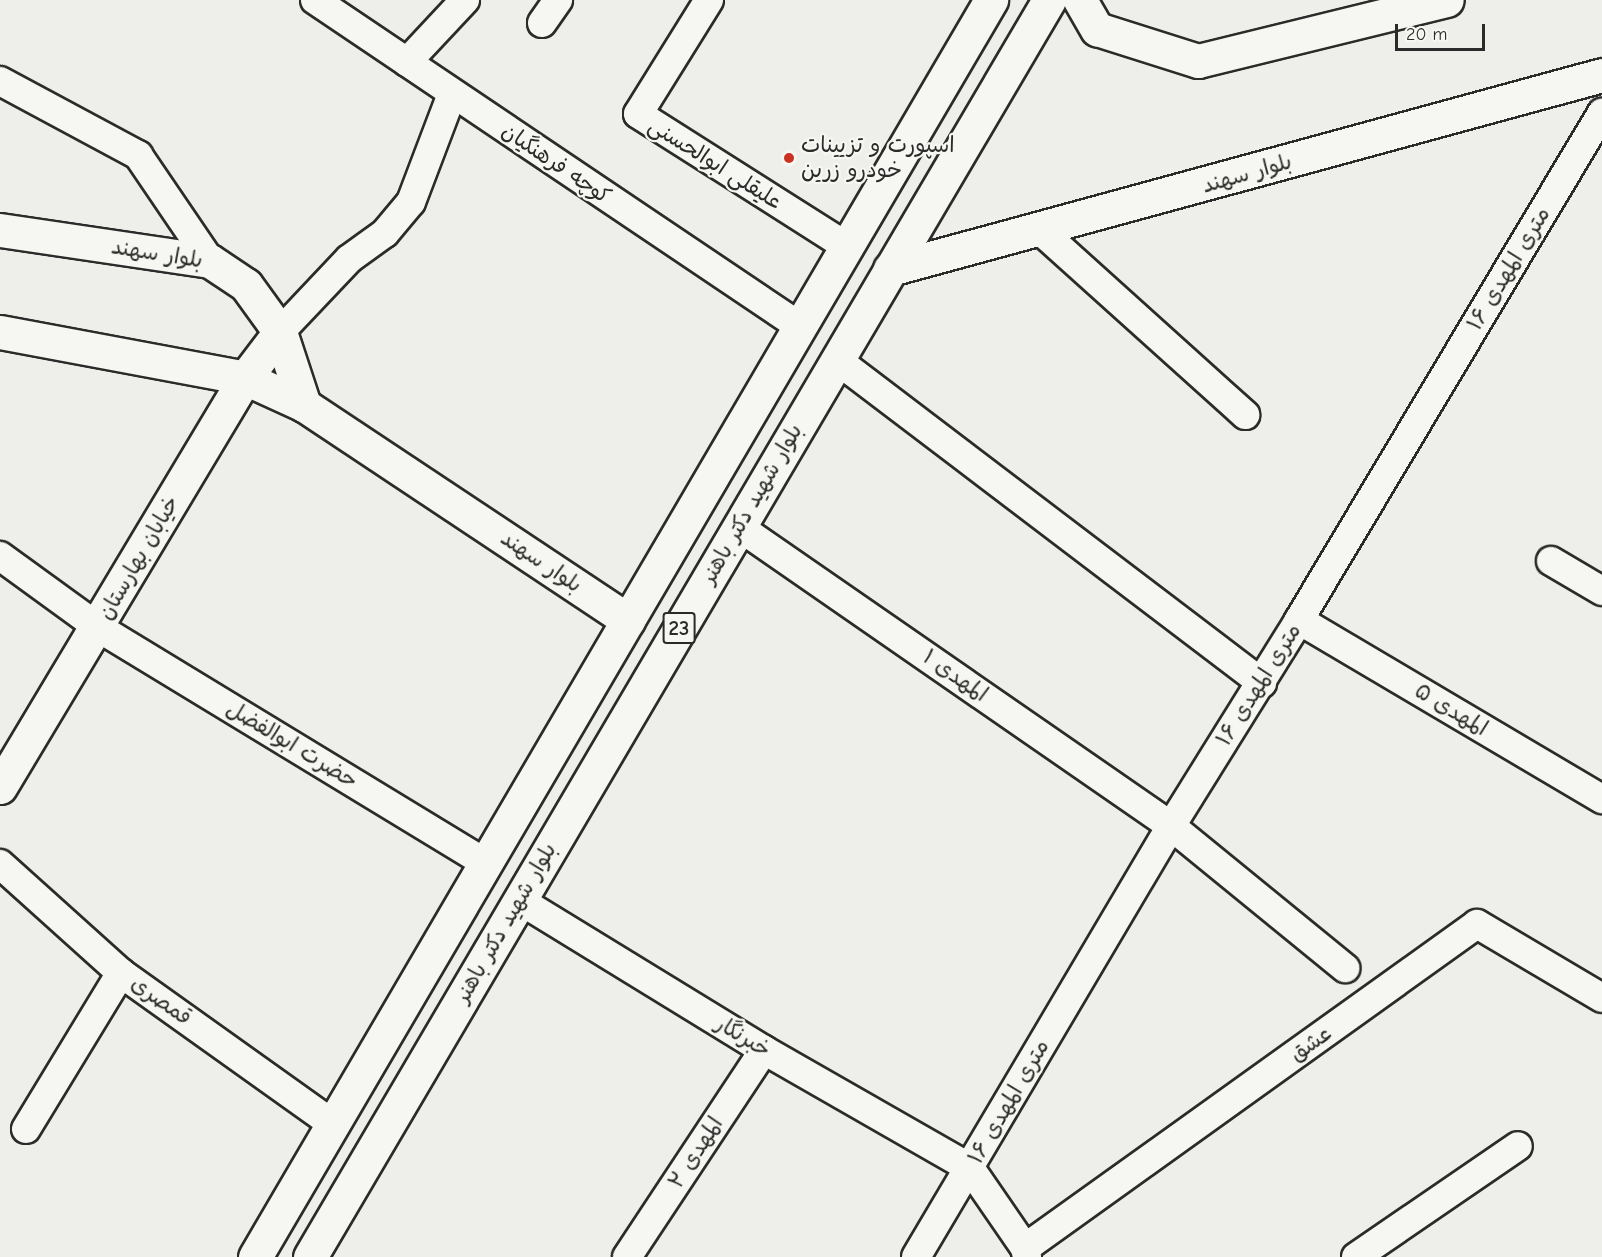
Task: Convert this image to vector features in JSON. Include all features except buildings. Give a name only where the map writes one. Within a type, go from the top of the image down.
[{"type":"main road","name":"23","points":[[255,1257],[991,0]]},
{"type":"main road","name":"بلوار شهید دکتر باهنر","points":[[310,1257],[1049,0]]},
{"type":"main road","points":[[1080,0],[1097,29],[1198,61],[1447,0]]},
{"type":"main road","name":"بلوار سهند","points":[[890,269],[1041,231],[1602,75]]},
{"type":"main road","name":"بلوار سهند","points":[[0,231],[210,261],[246,285],[280,332],[304,405]]},
{"type":"main road","points":[[846,246],[890,269]]},
{"type":"main road","name":"بلوار سهند","points":[[0,332],[245,378],[304,405],[628,620]]},
{"type":"main road","name":"خیابان بهارستان","points":[[0,787],[99,628],[245,378],[280,332]]},
{"type":"street","name":"کوچه فرهنگیان","points":[[315,0],[799,326]]},
{"type":"street","points":[[407,62],[465,0]]},
{"type":"street","points":[[542,23],[558,0]]},
{"type":"street","name":"علیقلی ابوالحسنی","points":[[709,0],[638,114],[846,246]]},
{"type":"street","points":[[0,81],[138,155],[210,261]]},
{"type":"street","points":[[280,332],[349,259],[385,233],[411,202],[452,94]]},
{"type":"street","name":"۱۶ متری المهدی","points":[[916,1257],[1171,825],[1262,683],[1602,113]]},
{"type":"street","points":[[1041,231],[1245,415]]},
{"type":"street","points":[[837,360],[1262,683]]},
{"type":"street","name":"المهدی ۱","points":[[738,527],[1171,825],[1345,968]]},
{"type":"street","name":"حضرت ابوالفضل","points":[[0,556],[99,628],[486,863]]},
{"type":"street","points":[[1551,561],[1602,591]]},
{"type":"street","name":"المهدی ۵","points":[[1299,621],[1602,799]]},
{"type":"street","name":"قمصری","points":[[0,864],[121,973],[333,1124]]},
{"type":"street","name":"خبرنگار","points":[[519,900],[764,1050],[970,1168]]},
{"type":"street","name":"عشق","points":[[1026,1252],[1476,924],[1602,998]]},
{"type":"street","points":[[26,1129],[121,973]]},
{"type":"street","name":"المهدی ۲","points":[[627,1257],[764,1050]]},
{"type":"street","points":[[1356,1257],[1518,1146]]},
{"type":"street","points":[[970,1168],[1026,1252]]},
{"type":"place","name":"اسپورت و تزیینات خودرو زرین","points":[[789,158]]}]
